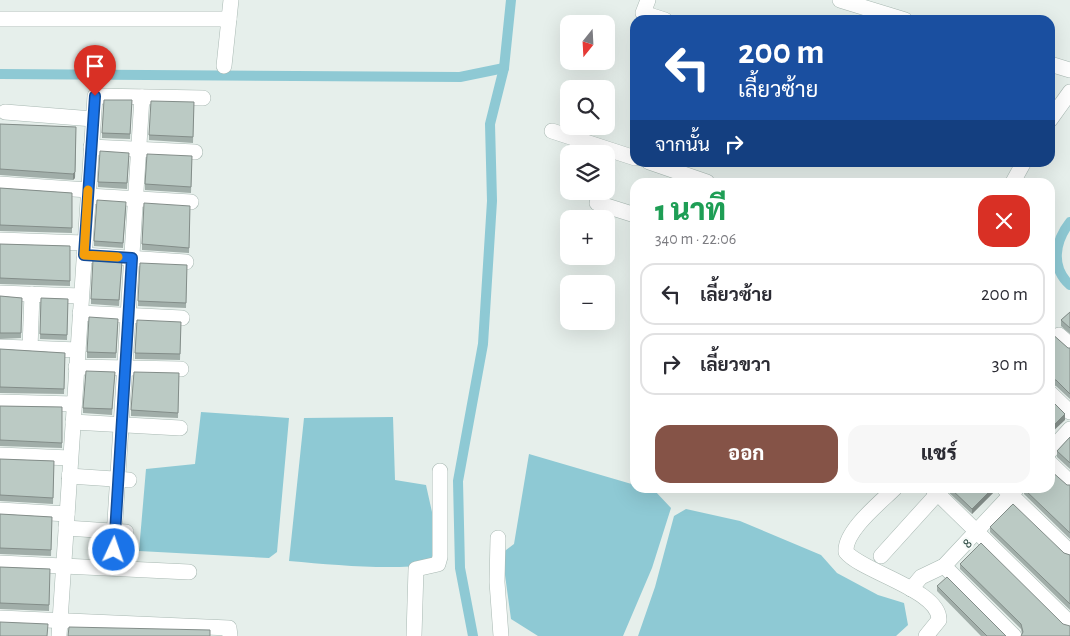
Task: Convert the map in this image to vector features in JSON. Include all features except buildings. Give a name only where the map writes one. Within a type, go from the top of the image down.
[{"type":"street","points":[[224,66],[231,0]]},
{"type":"street","points":[[648,0],[643,13],[649,15]]},
{"type":"street","points":[[840,0],[889,15]]},
{"type":"street","points":[[0,19],[229,19]]},
{"type":"street","points":[[1055,66],[1070,70]]},
{"type":"street","points":[[1055,113],[1070,92]]},
{"type":"street","points":[[59,636],[95,96],[203,98]]},
{"type":"street","points":[[112,568],[120,532],[124,480],[121,425],[142,97]]},
{"type":"street","points":[[5,112],[93,119]]},
{"type":"street","points":[[552,131],[630,156]]},
{"type":"street","points":[[91,147],[195,152]]},
{"type":"street","points":[[664,167],[695,178]]},
{"type":"street","points":[[1015,178],[1021,167]]},
{"type":"street","points":[[0,184],[135,199],[190,202]]},
{"type":"street","points":[[597,203],[630,213]]},
{"type":"street","points":[[0,240],[84,249],[132,258],[186,262]]},
{"type":"street","points":[[0,293],[81,296]]},
{"type":"street","points":[[30,348],[32,294]]},
{"type":"street","points":[[80,313],[182,318]]},
{"type":"street","points":[[0,347],[78,350]]},
{"type":"street","points":[[76,367],[181,368]]},
{"type":"street","points":[[1055,398],[1070,412]]},
{"type":"street","points":[[0,402],[74,404]]},
{"type":"street","points":[[73,422],[180,428]]},
{"type":"street","points":[[1055,446],[1070,429]]},
{"type":"street","points":[[0,455],[70,458]]},
{"type":"street","points":[[1055,468],[1070,482]]},
{"type":"street","points":[[414,636],[416,569],[438,564],[440,557],[440,471]]},
{"type":"street","points":[[69,476],[124,480]]},
{"type":"street","points":[[890,493],[854,529],[848,539],[846,552],[858,561],[911,589],[936,608],[939,614],[936,625],[926,636]]},
{"type":"street","points":[[881,556],[933,493]]},
{"type":"street","points":[[938,493],[1070,623]]},
{"type":"street","name":"8","points":[[911,589],[921,577],[944,566],[977,532],[1009,493]]},
{"type":"street","points":[[1014,493],[1070,552]]},
{"type":"street","points":[[0,510],[120,532]]},
{"type":"street","points":[[498,538],[497,582],[501,636]]},
{"type":"street","points":[[0,563],[189,572]]},
{"type":"street","points":[[944,566],[1014,636]]},
{"type":"street","points":[[0,618],[228,628],[230,636]]},
{"type":"water","points":[[201,412],[289,418],[277,552],[269,558],[139,551],[146,469],[195,464]]},
{"type":"water","points":[[393,417],[395,480],[426,485],[436,530],[432,565],[378,567],[289,561],[304,418]]},
{"type":"water","points":[[529,454],[630,484],[630,493],[657,493],[671,508],[652,568],[623,636],[538,636],[511,619],[502,553],[514,544]]},
{"type":"water","points":[[686,509],[740,521],[821,555],[837,573],[878,595],[904,603],[908,625],[896,636],[638,636],[655,587],[674,516]]},
{"type":"waterway","points":[[473,636],[460,568],[458,481],[483,344],[492,201],[490,124],[504,68],[511,0]]},
{"type":"waterway","points":[[0,74],[460,77],[504,68]]},
{"type":"waterway","points":[[1070,222],[1061,237],[1057,254],[1059,270],[1070,285]]},
{"type":"slow traffic","points":[[88,190],[84,255],[118,257]]},
{"type":"route","points":[[95,96],[84,255],[132,258],[114,550]]}]
